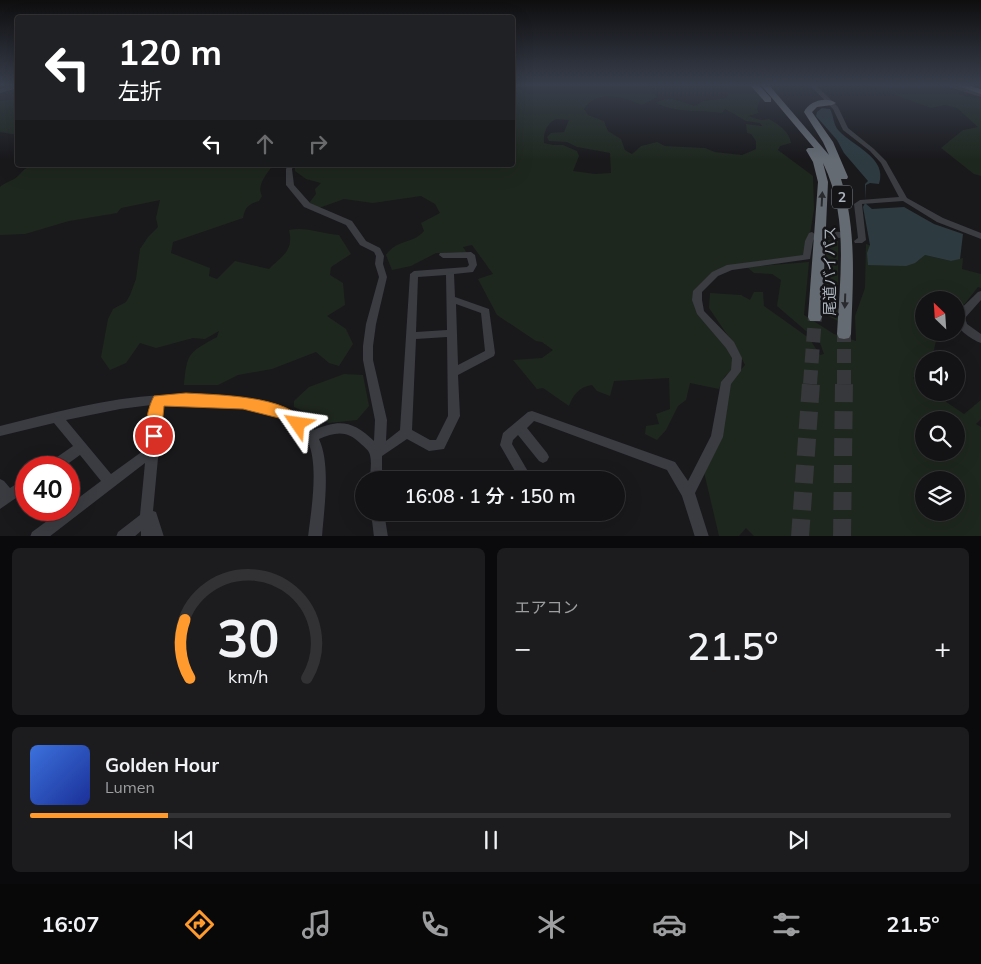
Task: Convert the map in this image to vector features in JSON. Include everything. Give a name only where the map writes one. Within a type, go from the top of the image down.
[{"type":"highway","points":[[778,110],[789,121]]},
{"type":"highway","name":"尾道バイパス","points":[[780,110],[812,152],[821,172],[823,182],[815,317]]},
{"type":"highway","name":"尾道バイパス","points":[[786,110],[816,145],[836,178],[843,204],[846,276],[844,334]]},
{"type":"highway","points":[[791,110],[822,147],[836,178]]},
{"type":"highway","points":[[809,110],[808,112],[831,148],[843,179],[849,219],[849,258],[846,276]]},
{"type":"street","points":[[837,110],[845,129],[884,162],[904,199],[940,220],[981,236]]},
{"type":"street","points":[[290,167],[290,184],[307,204],[349,224],[363,243],[377,250],[380,256],[379,264],[383,277],[371,324],[368,346],[368,360],[381,420],[380,447],[375,452]]},
{"type":"street","points":[[858,241],[862,240],[858,204],[904,199]]},
{"type":"street","points":[[826,234],[840,235]]},
{"type":"street","points":[[688,493],[717,437],[726,382],[736,371],[737,358],[730,345],[700,312],[697,300],[698,291],[715,274],[730,267],[806,258],[812,235]]},
{"type":"street","points":[[406,433],[414,274],[470,270],[473,264],[471,255],[443,255]]},
{"type":"street","points":[[406,433],[429,446],[440,445],[454,416],[450,272]]},
{"type":"street","points":[[981,294],[960,317],[963,326],[981,339]]},
{"type":"street","points":[[450,299],[486,311],[490,354],[453,373]]},
{"type":"street","points":[[411,336],[452,333]]},
{"type":"street","points":[[0,432],[88,410],[159,400],[186,399],[243,403],[284,413],[312,436],[318,456],[319,481],[315,536]]},
{"type":"street","points":[[148,536],[146,518],[157,404],[159,400]]},
{"type":"street","points":[[60,416],[58,420],[110,482]]},
{"type":"street","points":[[522,471],[506,445],[507,437],[532,416],[540,418],[671,466],[688,493],[702,536]]},
{"type":"street","points":[[312,436],[328,428],[339,426],[351,428],[375,452],[376,471]]},
{"type":"street","points":[[519,427],[543,457]]},
{"type":"street","points":[[375,452],[382,451],[406,433]]},
{"type":"street","points":[[68,456],[80,447]]},
{"type":"street","points":[[37,536],[152,451]]},
{"type":"street","points":[[0,485],[4,500],[15,492]]},
{"type":"street","points":[[123,536],[146,518],[151,518],[156,536]]},
{"type":"street","points":[[378,521],[381,536]]},
{"type":"shaded area","points":[[0,110],[15,110],[15,135],[0,132]]},
{"type":"shaded area","points":[[515,110],[585,110],[588,115],[604,121],[608,131],[621,139],[625,150],[632,154],[641,146],[657,142],[665,146],[705,148],[715,152],[742,155],[756,149],[756,141],[751,134],[747,133],[746,124],[762,126],[760,123],[746,121],[727,110],[758,110],[759,113],[748,116],[761,120],[769,119],[783,129],[791,143],[780,146],[778,150],[813,176],[814,209],[804,257],[720,271],[694,300],[735,358],[733,370],[725,376],[719,389],[690,383],[686,400],[678,406],[666,430],[657,440],[645,434],[646,426],[659,424],[656,414],[670,409],[669,378],[614,381],[610,396],[597,391],[592,385],[587,386],[577,392],[569,406],[543,388],[537,389],[513,360],[542,358],[553,350],[497,315],[478,279],[493,274],[472,245],[463,247],[467,253],[436,253],[411,266],[392,270],[386,255],[395,246],[415,238],[424,231],[421,223],[440,213],[435,204],[421,196],[373,203],[344,199],[319,208],[309,203],[316,194],[315,189],[321,183],[306,179],[295,171],[295,167],[515,167]],"holes":[[[556,119],[569,120],[564,132],[551,133],[547,137],[549,141],[567,142],[577,147],[610,153],[611,173],[595,174],[573,171],[579,156],[577,151],[563,145],[544,143],[545,132],[550,123]]]},
{"type":"shaded area","points":[[683,110],[724,110],[722,113]]},
{"type":"shaded area","points":[[819,110],[830,110],[839,131],[868,153],[879,167],[879,184],[870,183],[866,185],[865,200],[865,184],[868,181],[816,116]]},
{"type":"shaded area","points":[[959,110],[981,110],[981,176],[974,174],[941,148],[963,130],[978,127]]},
{"type":"shaded area","points":[[30,167],[272,167],[261,184],[262,196],[259,201],[248,206],[243,218],[173,242],[171,253],[210,268],[209,276],[217,279],[235,261],[269,269],[286,253],[290,243],[289,230],[307,230],[339,235],[351,254],[331,267],[330,275],[343,283],[345,305],[327,316],[346,329],[353,344],[339,366],[329,363],[316,352],[272,369],[238,375],[218,385],[184,385],[186,366],[191,355],[217,337],[219,331],[205,339],[193,338],[156,348],[140,343],[126,363],[110,370],[101,357],[108,319],[113,309],[126,302],[130,295],[136,279],[140,249],[158,227],[156,218],[160,200],[121,208],[117,213],[69,221],[25,234],[0,235],[0,187],[16,178],[25,169]]},
{"type":"shaded area","points":[[865,203],[872,209],[904,207],[934,224],[963,234],[960,259],[951,261],[925,255],[915,263],[906,266],[868,265],[867,253],[870,245],[863,207]]},
{"type":"shaded area","points":[[827,240],[838,241],[838,321],[824,314]]},
{"type":"shaded area","points":[[866,244],[917,261],[925,255],[951,261],[963,258],[962,269],[981,274],[981,288],[978,287],[965,304],[965,291],[915,291],[915,341],[936,341],[934,351],[915,351],[915,376],[913,378],[915,379],[915,401],[945,401],[960,411],[915,411],[915,461],[965,461],[965,413],[981,400],[981,419],[976,424],[981,427],[981,536],[754,536],[746,528],[739,536],[719,536],[704,472],[731,380],[745,365],[737,349],[709,308],[710,293],[741,295],[750,300],[754,292],[763,292],[764,306],[809,338],[820,355],[824,354],[820,343],[777,306],[781,280],[772,274],[754,273],[747,267],[809,262],[804,315],[834,334],[856,341],[855,316],[865,288]]},
{"type":"shaded area","points":[[344,374],[363,375],[369,406],[357,420],[329,423],[294,407],[294,401],[309,387]]},
{"type":"tunnel","points":[[810,384],[815,317]]},
{"type":"tunnel","points":[[844,334],[844,383]]},
{"type":"tunnel","points":[[800,536],[811,383]]},
{"type":"tunnel","points":[[842,536],[844,383]]},
{"type":"route","points":[[154,436],[159,400],[186,399],[243,403],[284,413],[298,424]]}]
